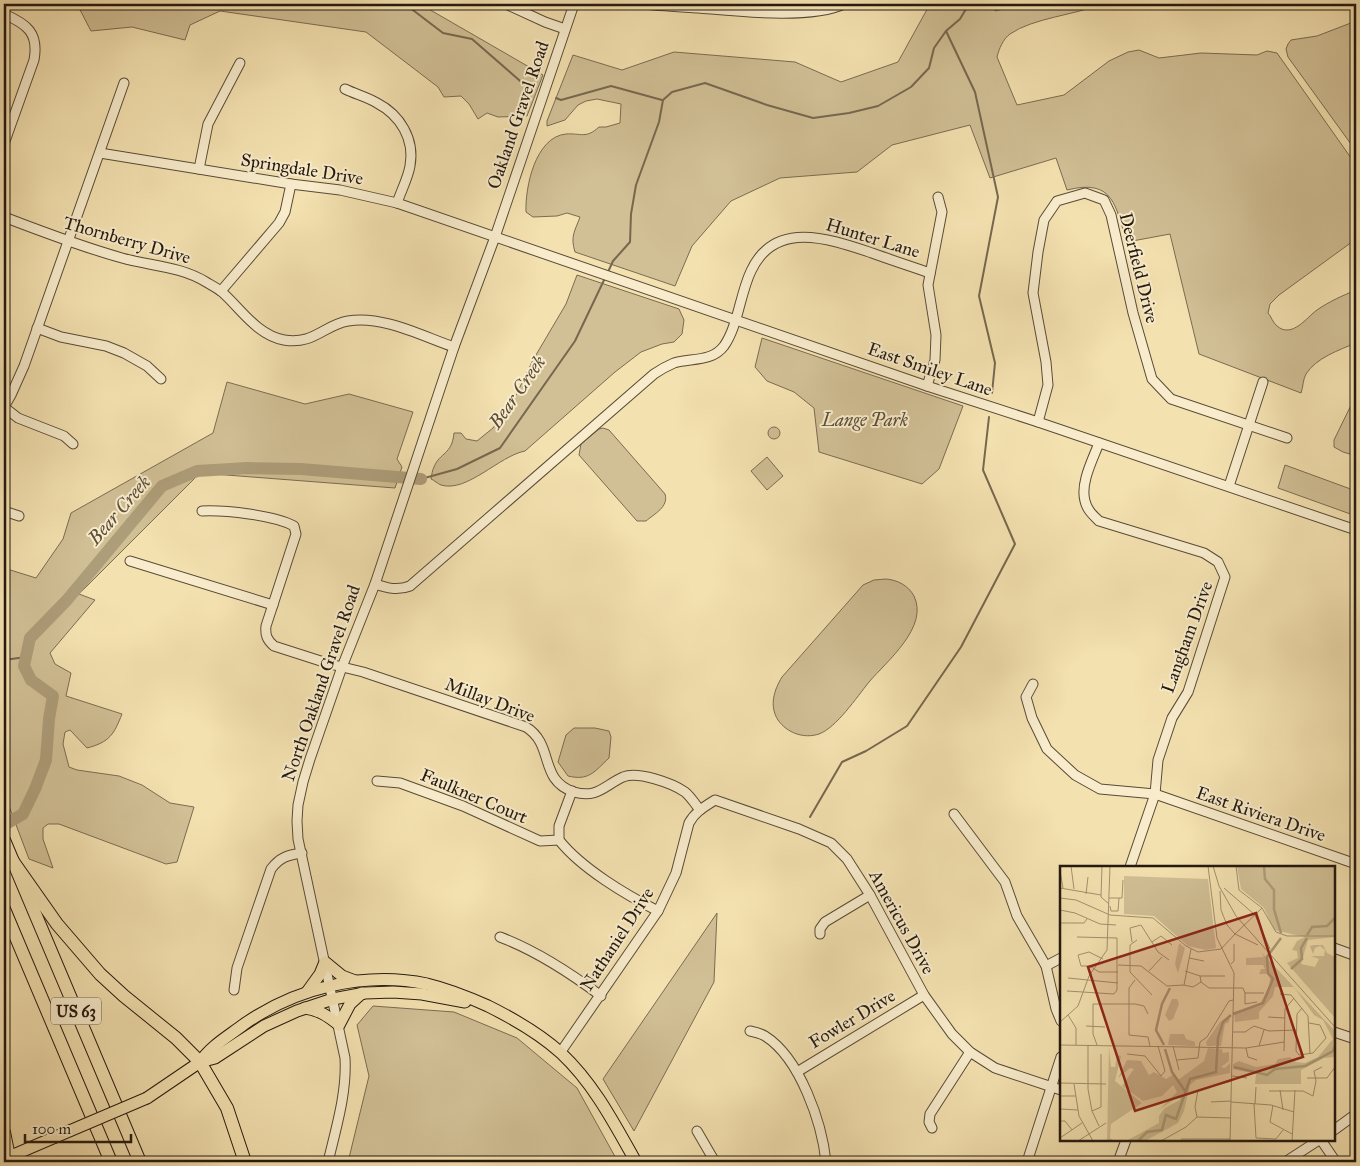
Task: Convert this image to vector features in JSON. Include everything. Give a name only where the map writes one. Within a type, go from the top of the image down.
[{"type":"highway","name":"US 63","points":[[4,840],[140,1162]]},
{"type":"highway","points":[[12,860],[57,924],[100,974],[176,1038],[200,1062],[227,1108],[242,1148],[245,1162]]},
{"type":"highway","name":"US 63","points":[[4,909],[111,1162]]},
{"type":"highway","points":[[4,1132],[8,1159]]},
{"type":"main road","points":[[308,992],[325,962],[342,976],[357,982]]},
{"type":"main road","points":[[200,1062],[208,1050],[250,1020],[285,1001],[308,992],[330,986],[383,980],[428,984],[472,998],[515,1020],[560,1053],[592,1088],[636,1162]]},
{"type":"main road","points":[[8,1159],[148,1098],[200,1062],[214,1058],[264,1026],[304,1008],[333,999],[362,994],[393,992],[422,994],[488,1007]]},
{"type":"main road","points":[[304,1008],[323,1014],[339,1025],[350,1004],[362,994]]},
{"type":"street","points":[[506,4],[565,29]]},
{"type":"street","name":"Oakland Gravel Road","points":[[495,237],[574,4]]},
{"type":"street","points":[[645,4],[777,13],[838,7],[844,4]]},
{"type":"street","points":[[4,14],[28,27],[36,48],[34,60],[4,144]]},
{"type":"street","points":[[199,169],[208,124],[240,63]]},
{"type":"street","points":[[73,444],[64,436],[18,418],[4,407],[24,366],[124,83]]},
{"type":"street","points":[[345,89],[376,102],[393,113],[405,129],[410,147],[410,166],[397,202]]},
{"type":"street","name":"Springdale Drive","points":[[100,153],[291,184],[340,190],[397,202],[495,237]]},
{"type":"street","points":[[221,291],[279,223],[285,212],[291,184]]},
{"type":"street","name":"Deerfield Drive","points":[[1038,422],[1048,385],[1046,362],[1033,293],[1044,220],[1057,201],[1085,193],[1104,200],[1111,215],[1133,313],[1152,379],[1171,399],[1287,438]]},
{"type":"street","points":[[927,386],[935,360],[936,335],[928,285],[942,212],[938,197]]},
{"type":"street","name":"Thornberry Drive","points":[[4,217],[68,241],[124,259],[156,264],[185,272],[204,280],[221,291],[254,325],[269,335],[284,340],[298,341],[312,338],[347,321],[363,319],[378,320],[454,347]]},
{"type":"street","name":"East Smiley Lane","points":[[495,237],[927,386],[1099,442],[1356,530]]},
{"type":"street","name":"North Oakland Gravel Road","points":[[328,1162],[344,1092],[346,1073],[339,1025],[302,853],[297,821],[303,782],[342,667],[374,584],[454,347],[495,237]]},
{"type":"street","name":"Hunter Lane","points":[[374,584],[393,589],[402,589],[410,586],[654,374],[674,364],[700,359],[717,352],[724,346],[730,333],[751,271],[760,256],[774,244],[791,238],[813,237],[833,240],[930,272]]},
{"type":"street","points":[[37,328],[61,337],[106,346],[124,353],[147,366],[161,379]]},
{"type":"street","points":[[1229,486],[1264,382]]},
{"type":"street","name":"Langham Drive","points":[[1099,442],[1085,480],[1084,500],[1089,511],[1099,521],[1204,553],[1218,562],[1225,578],[1188,692],[1172,718],[1158,760],[1154,794],[1130,866]]},
{"type":"street","points":[[130,561],[273,605],[296,534],[294,526],[285,521],[217,510],[202,511]]},
{"type":"street","points":[[4,511],[19,516]]},
{"type":"street","name":"Millay Drive","points":[[273,605],[265,635],[274,646],[363,672],[526,727],[540,740],[545,750],[549,769],[554,777],[561,785],[572,791]]},
{"type":"street","name":"East Riviera Drive","points":[[1033,684],[1026,697],[1032,718],[1047,749],[1075,775],[1100,789],[1154,794],[1356,864]]},
{"type":"street","points":[[658,911],[632,898],[570,854],[559,840],[559,826],[572,791],[588,794],[597,792],[621,778],[636,775],[679,788],[690,797],[700,810]]},
{"type":"street","name":"Faulkner Court","points":[[377,781],[400,783],[462,806],[540,841],[559,840]]},
{"type":"street","name":"Americus Drive","points":[[700,810],[715,800],[799,828],[831,843],[847,859],[870,896],[924,995],[952,1034],[970,1052],[995,1068],[1057,1088]]},
{"type":"street","name":"Nathaniel Drive","points":[[560,1053],[658,911],[676,872],[689,823],[700,810]]},
{"type":"street","points":[[954,814],[1005,882],[1016,916],[1046,966],[1056,1009],[1060,1018]]},
{"type":"street","points":[[234,990],[237,968],[271,869],[277,861],[286,855],[302,853]]},
{"type":"street","points":[[820,934],[820,929],[825,922],[870,896]]},
{"type":"street","points":[[500,937],[544,957],[601,996]]},
{"type":"street","points":[[1335,948],[1356,956]]},
{"type":"street","points":[[1046,966],[1060,959]]},
{"type":"street","name":"Fowler Drive","points":[[797,1072],[924,995]]},
{"type":"street","points":[[750,1030],[763,1035],[776,1044],[797,1072],[815,1112],[824,1141],[826,1162]]},
{"type":"street","points":[[1335,1032],[1356,1041]]},
{"type":"street","points":[[932,1128],[929,1122],[930,1114],[970,1052]]},
{"type":"street","points":[[1027,1162],[1057,1088],[1060,1065]]},
{"type":"street","points":[[1335,1129],[1356,1114]]},
{"type":"street","points":[[697,1131],[715,1162]]},
{"type":"street","points":[[1118,1162],[1126,1141]]},
{"type":"street","points":[[1285,1162],[1318,1141]]},
{"type":"street","points":[[1321,1141],[1336,1162]]},
{"type":"green space","points":[[77,4],[420,4],[543,75],[527,116],[498,117],[487,113],[478,119],[469,104],[461,96],[444,97],[438,87],[366,32],[220,11],[190,25],[185,40],[132,27],[91,31]]},
{"type":"green space","points":[[930,4],[997,4],[995,11],[1022,4],[1102,4],[1030,24],[1010,34],[1005,39],[997,57],[1017,105],[1064,95],[1109,61],[1128,52],[1139,50],[1159,58],[1201,53],[1257,55],[1267,51],[1277,53],[1356,165],[1356,239],[1279,295],[1270,304],[1268,313],[1277,326],[1288,330],[1299,326],[1327,304],[1356,290],[1356,343],[1328,355],[1310,368],[1304,378],[1301,393],[1199,354],[1170,234],[1127,242],[1119,217],[1110,198],[1104,192],[1095,188],[1083,187],[1067,190],[1056,158],[990,178],[970,125],[892,145],[857,172],[780,178],[731,201],[692,246],[675,286],[575,252],[573,238],[580,217],[567,213],[557,216],[533,217],[526,212],[527,190],[534,165],[539,154],[547,144],[555,137],[566,134],[583,135],[599,127],[620,123],[621,104],[597,99],[578,105],[565,120],[547,126],[547,121],[573,55],[622,70],[674,52],[795,62],[841,82],[898,62]]},
{"type":"green space","points":[[1356,21],[1356,151],[1288,57],[1286,49],[1291,40],[1317,36]]},
{"type":"green space","points":[[577,275],[679,309],[684,320],[682,334],[674,342],[662,344],[641,352],[615,372],[525,451],[515,454],[461,484],[441,485],[431,479],[436,462],[451,445],[454,433],[461,433],[466,439],[477,441],[493,428],[516,395],[533,360],[566,304]]},
{"type":"green space","name":"Lange Park","points":[[762,338],[963,406],[939,469],[922,484],[819,452],[814,408],[794,392],[767,381],[755,367]]},
{"type":"green space","points":[[227,382],[305,404],[349,394],[413,412],[397,459],[402,467],[395,488],[200,473],[79,594],[95,600],[50,653],[55,664],[71,673],[66,696],[122,714],[110,736],[95,746],[87,748],[70,730],[65,732],[63,744],[69,767],[77,770],[119,776],[142,785],[170,803],[194,807],[177,862],[166,864],[59,824],[48,824],[43,828],[43,839],[53,868],[29,859],[4,793],[4,568],[36,578],[63,539],[71,513],[213,433]]},
{"type":"green space","points":[[1356,395],[1356,453],[1353,455],[1334,447],[1334,440]]},
{"type":"green space","points":[[774,427],[780,433],[774,439],[768,433]]},
{"type":"green space","points":[[599,429],[609,430],[665,494],[666,499],[663,506],[646,521],[637,521],[579,455],[581,444]]},
{"type":"green space","points":[[767,457],[783,476],[767,490],[751,471]]},
{"type":"green space","points":[[1285,465],[1356,491],[1356,516],[1278,488]]},
{"type":"green space","points":[[886,579],[902,584],[914,596],[917,608],[916,620],[904,643],[846,711],[826,731],[808,736],[796,734],[786,728],[775,715],[773,704],[777,687],[782,677],[863,585],[874,580]]},
{"type":"green space","points":[[574,728],[595,728],[609,731],[611,737],[609,758],[591,774],[581,777],[568,776],[558,762],[566,735]]},
{"type":"green space","points":[[717,913],[714,982],[634,1131],[603,1079]]},
{"type":"green space","points":[[373,1006],[454,1012],[517,1038],[577,1088],[618,1162],[348,1162],[369,1076],[357,1025]]},
{"type":"waterway","points":[[405,4],[443,33],[472,39],[527,87],[532,89]]},
{"type":"waterway","name":"Bear Creek","points":[[608,272],[613,261],[630,242],[631,214],[636,185],[659,122],[663,100],[672,92],[705,83],[767,105],[813,118],[849,113],[878,106],[911,87],[929,68],[934,48],[946,31],[960,19],[969,4]]},
{"type":"waterway","points":[[946,31],[975,92],[998,197],[979,296],[995,363],[992,393]]},
{"type":"waterway","points":[[556,98],[561,100],[611,86],[662,100]]},
{"type":"waterway","name":"Bear Creek","points":[[421,479],[457,469],[500,448],[575,341],[605,278]]},
{"type":"waterway","points":[[810,817],[842,762],[866,751],[907,726],[961,647],[1015,544],[983,470],[989,417]]},
{"type":"waterway","name":"Bear Creek","points":[[4,825],[23,814],[46,760],[53,696],[31,680],[24,666],[30,638],[67,600],[162,486],[197,471],[247,468],[301,469],[421,479]]},
{"type":"waterway","points":[[4,660],[26,657]]}]
